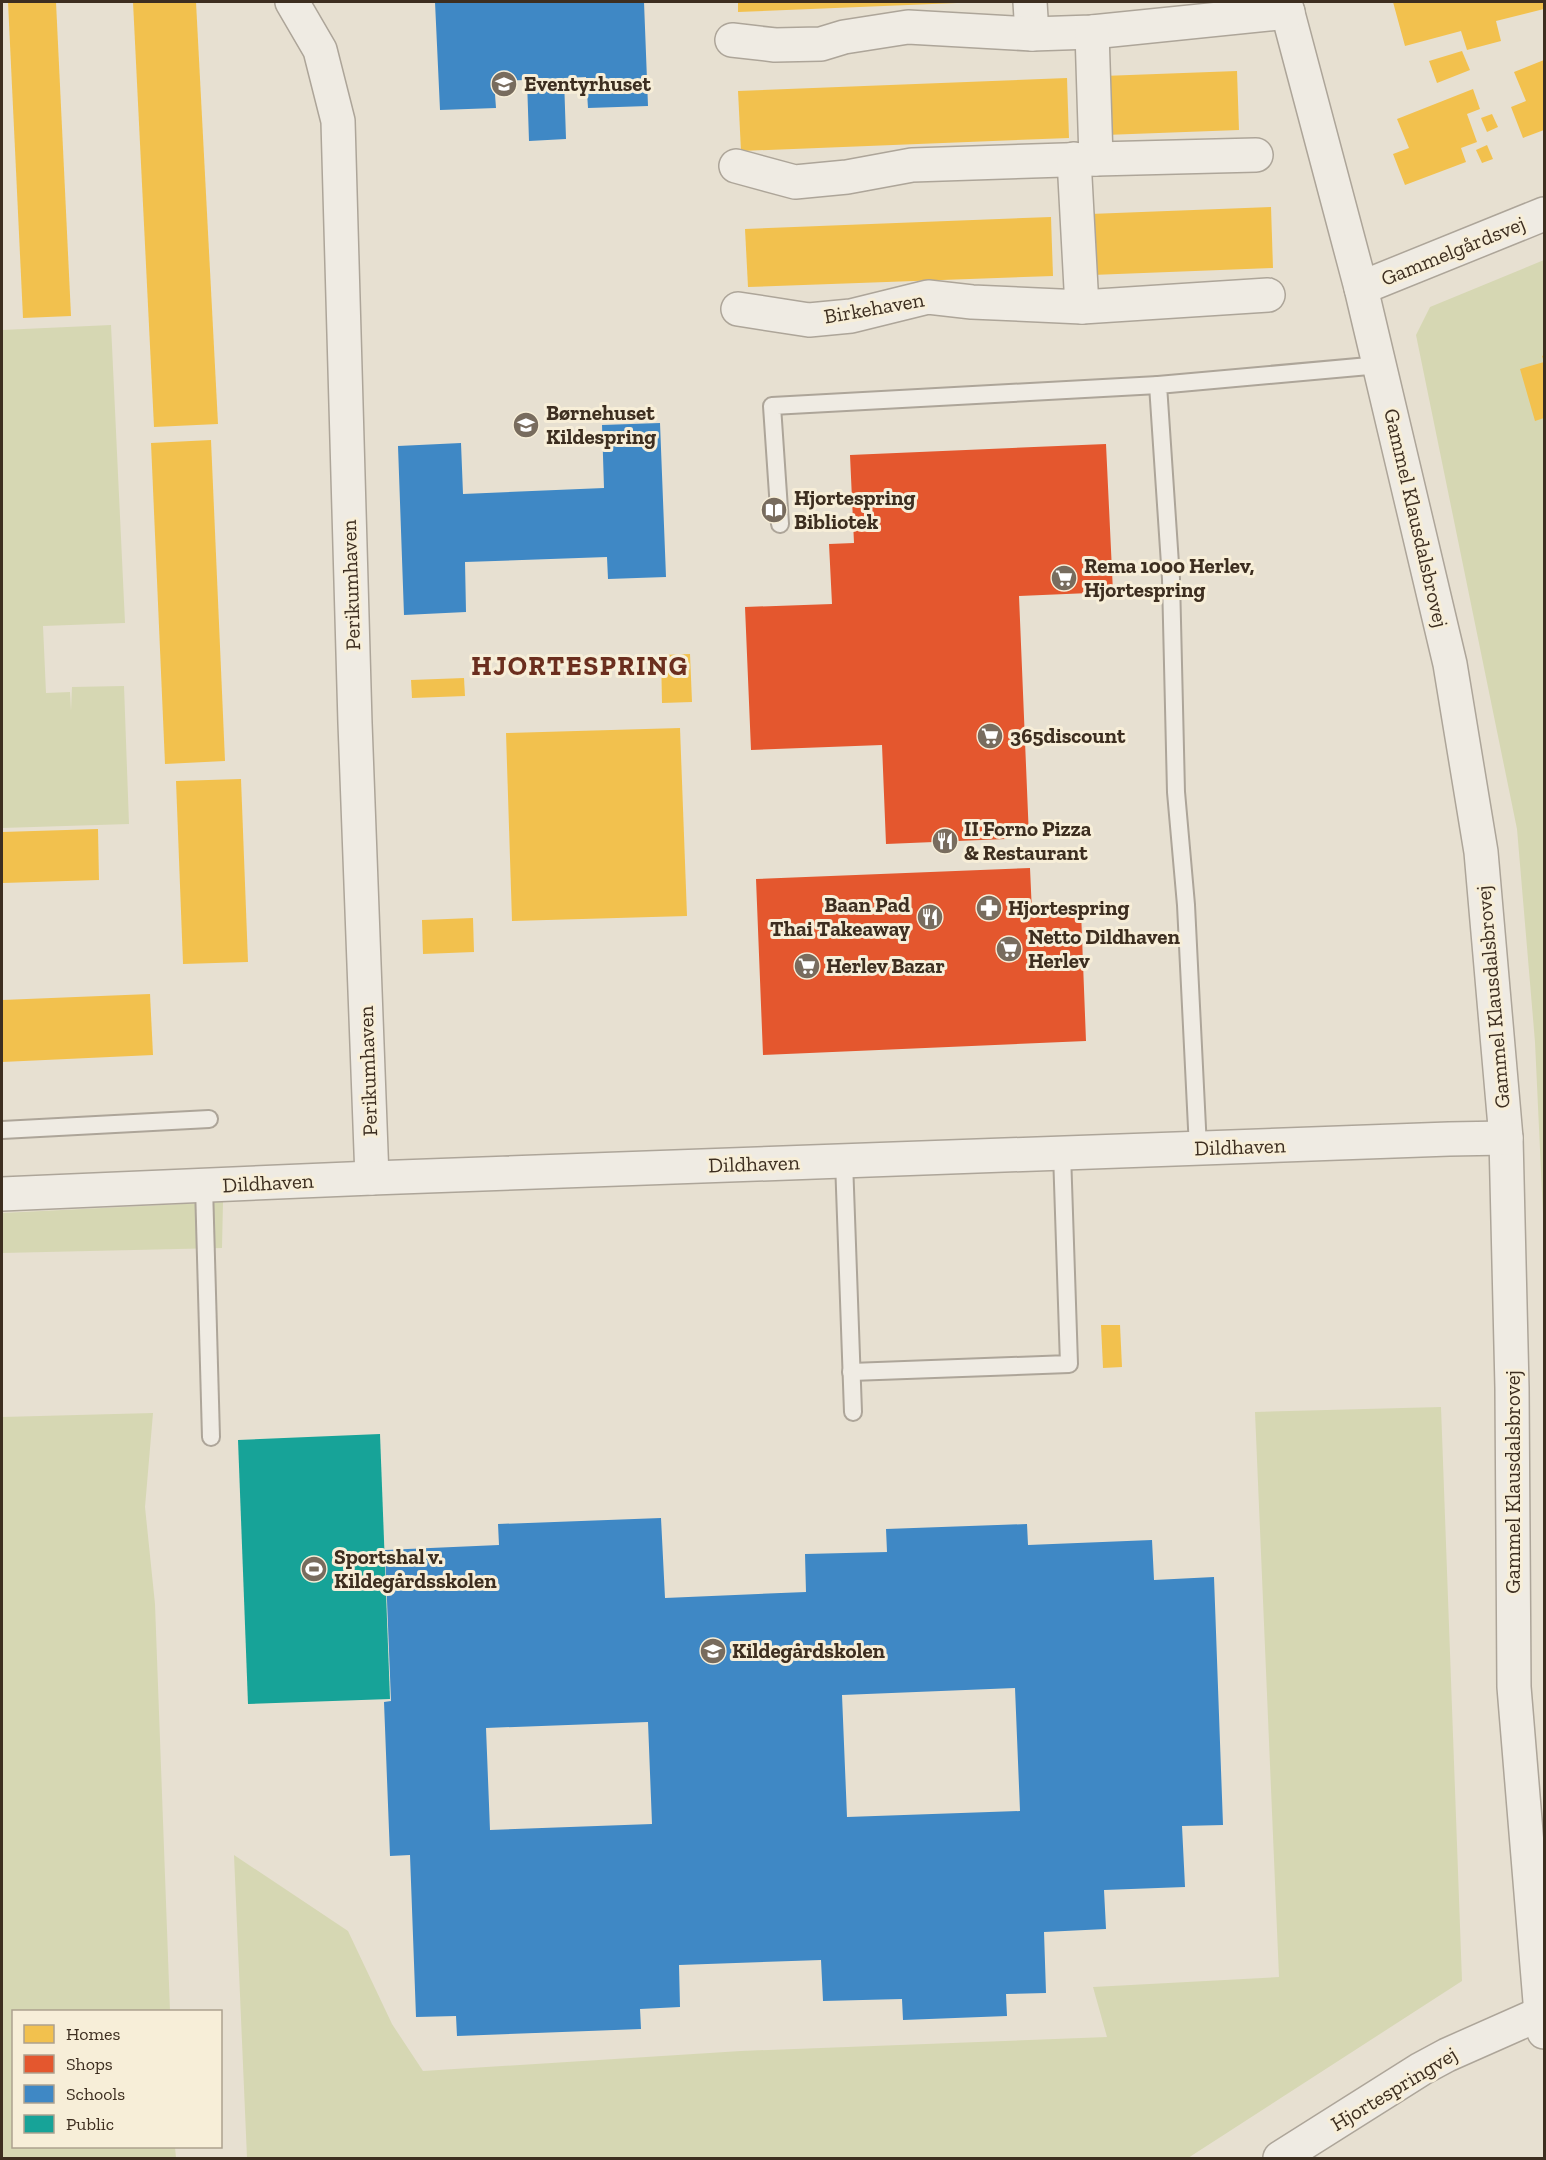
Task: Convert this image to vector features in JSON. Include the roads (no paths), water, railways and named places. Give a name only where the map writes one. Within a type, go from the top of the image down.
[{"type":"street","name":"Perikumhaven","points":[[292,2],[320,50],[338,121],[355,723],[372,1178]]},
{"type":"street","points":[[1030,2],[1032,34]]},
{"type":"street","points":[[732,40],[775,45],[821,44],[844,37],[908,27],[1032,34],[1092,32],[1287,7]]},
{"type":"street","name":"Gammel Klausdalsbrovej","points":[[1287,7],[1361,288],[1450,664],[1481,852],[1506,1138],[1512,1388],[1514,1688],[1543,2019]]},
{"type":"street","points":[[1082,308],[1085,159],[1092,32]]},
{"type":"street","points":[[736,166],[795,182],[847,177],[912,165],[1256,155]]},
{"type":"street","name":"Gammelgårdsvej","points":[[1361,288],[1545,214]]},
{"type":"street","name":"Birkehaven","points":[[738,309],[808,320],[851,316],[927,297],[972,302],[1082,308],[1268,295]]},
{"type":"street","name":"Dildhaven","points":[[2,1194],[372,1178],[1506,1138]]},
{"type":"street","name":"Hjortespringvej","points":[[1280,2158],[1447,2055],[1543,2019]]},
{"type":"lane","points":[[780,524],[772,406],[1158,385],[1380,365]]},
{"type":"lane","points":[[1158,385],[1171,579],[1176,792],[1186,905],[1198,1148]]},
{"type":"lane","points":[[2,1130],[209,1119]]},
{"type":"lane","points":[[852,1372],[1069,1364],[1062,1153]]},
{"type":"lane","points":[[844,1161],[853,1412]]},
{"type":"lane","points":[[204,1186],[211,1437]]},
{"type":"place","name":"Eventyrhuset","points":[[504,84]]},
{"type":"place","name":"Børnehuset Kildespring","points":[[526,425]]},
{"type":"place","name":"Hjortespring Bibliotek","points":[[774,510]]},
{"type":"place","name":"Rema 1000 Herlev, Hjortespring","points":[[1064,578]]},
{"type":"place","name":"365discount","points":[[990,736]]},
{"type":"place","name":"II Forno Pizza & Restaurant","points":[[945,841]]},
{"type":"place","name":"Hjortespring","points":[[989,908]]},
{"type":"place","name":"Baan Pad Thai Takeaway","points":[[930,917]]},
{"type":"place","name":"Netto Dildhaven Herlev","points":[[1009,949]]},
{"type":"place","name":"Herlev Bazar","points":[[807,966]]},
{"type":"place","name":"Sportshal v. Kildegårdsskolen","points":[[314,1569]]},
{"type":"place","name":"Kildegårdskolen","points":[[713,1651]]},
{"type":"district","name":"HJORTESPRING","points":[[580,666]]}]
